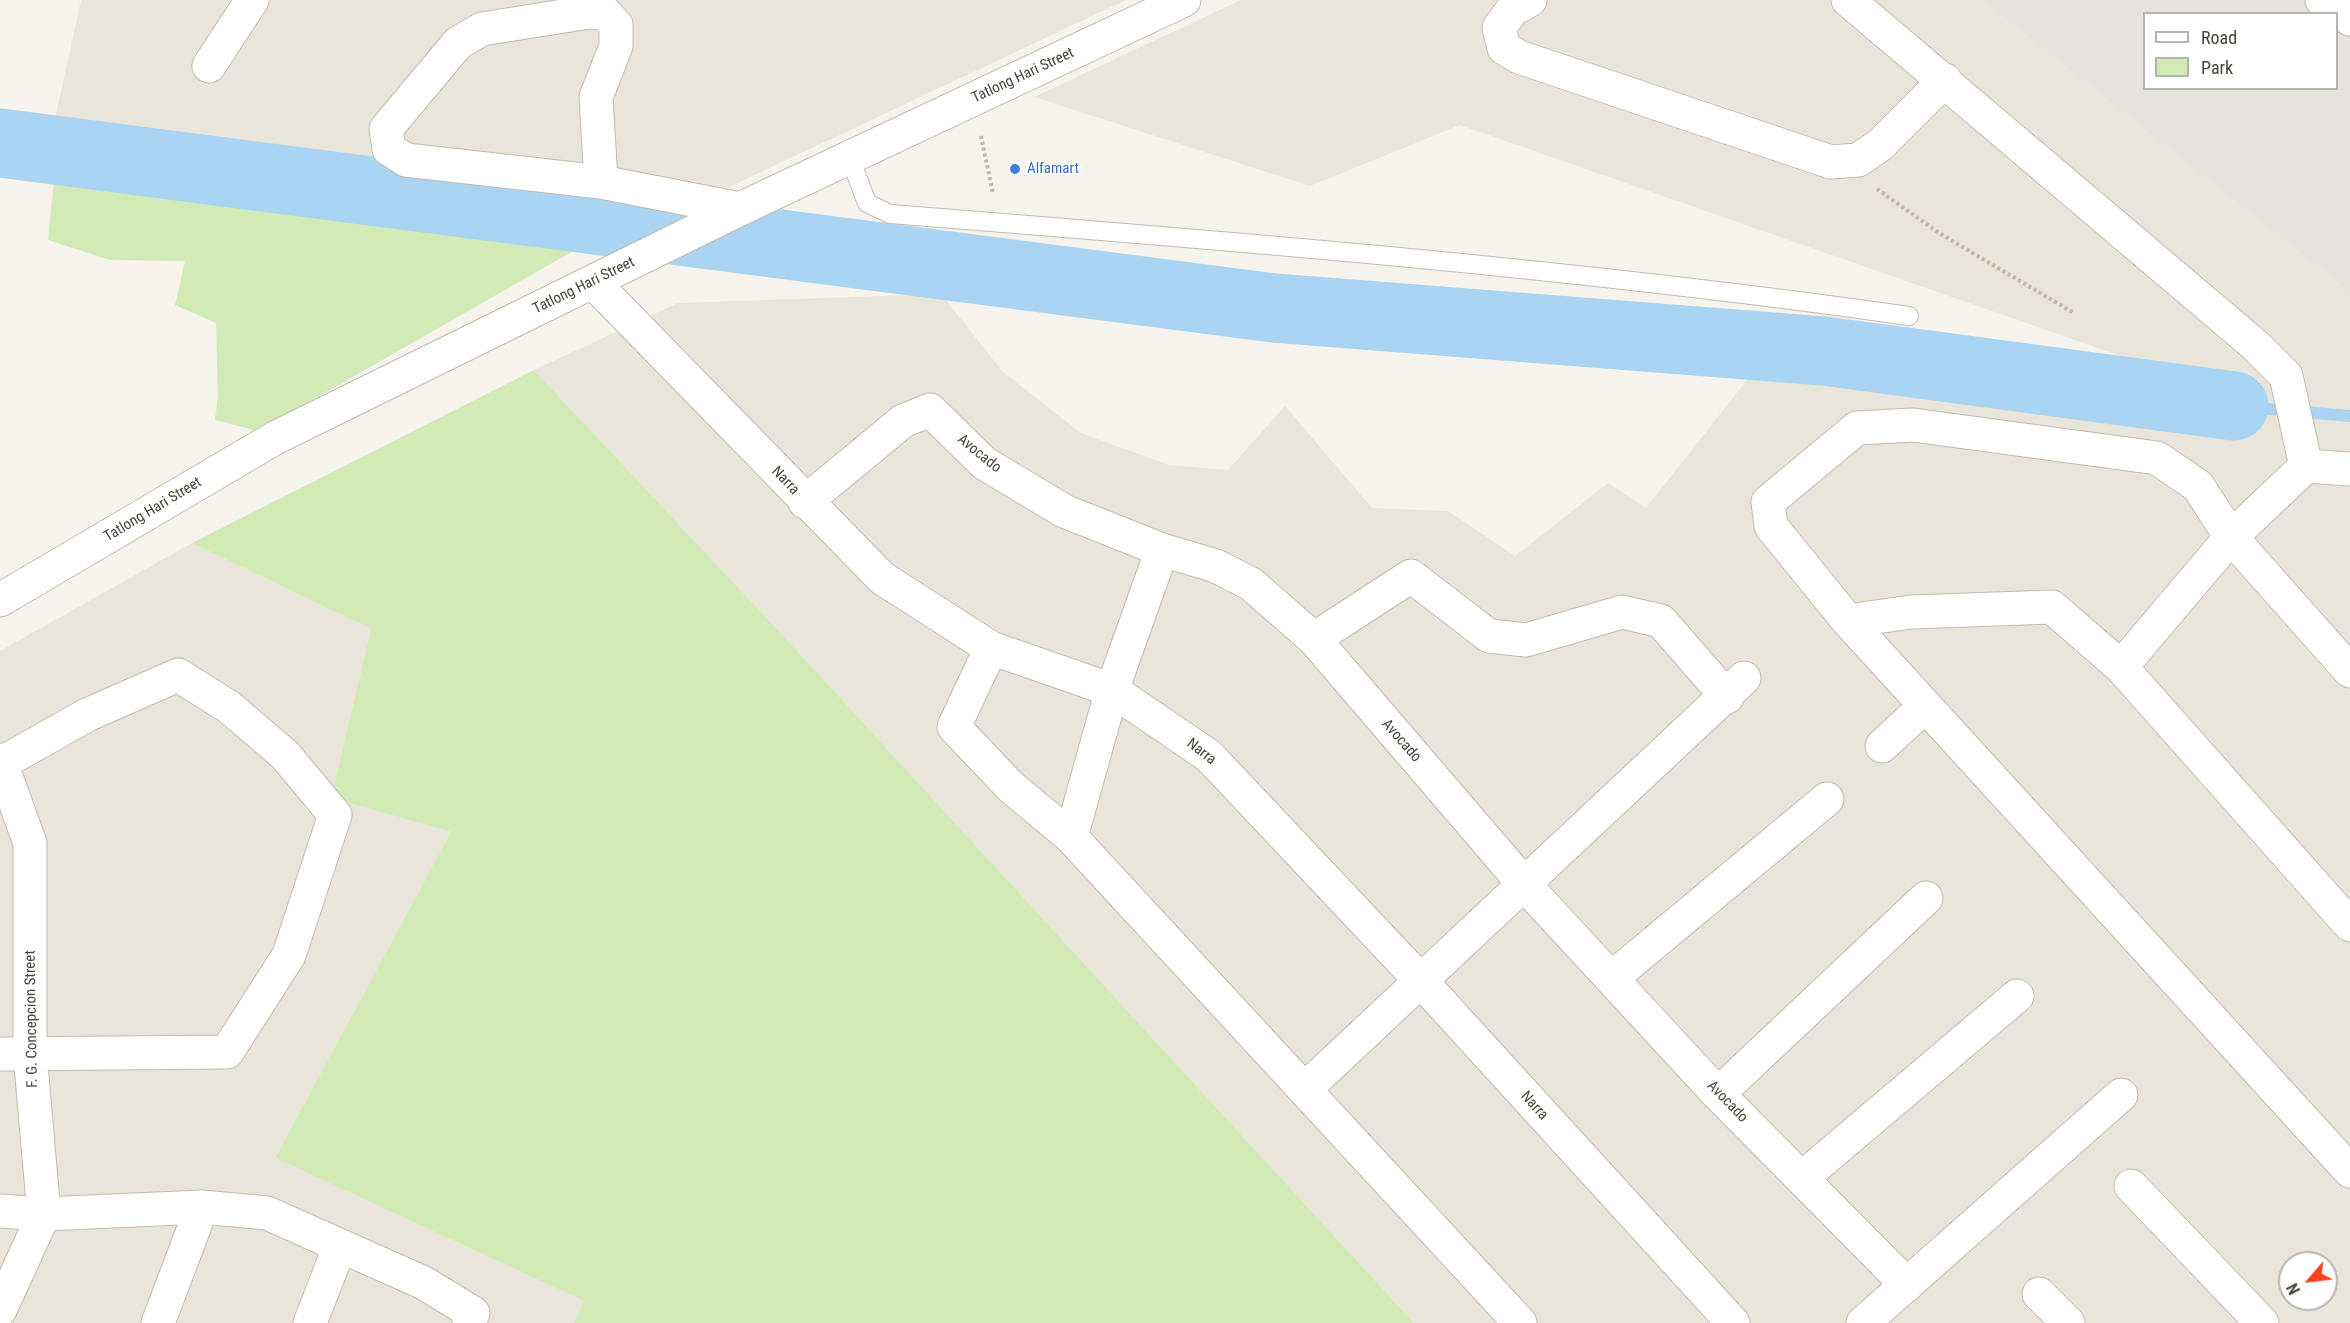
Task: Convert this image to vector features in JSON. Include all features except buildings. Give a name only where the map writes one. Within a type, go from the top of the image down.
[{"type":"street","points":[[209,66],[252,0]]},
{"type":"street","name":"Tatlong Hari Street","points":[[0,600],[275,438],[740,209],[1184,0]]},
{"type":"street","points":[[1530,0],[1512,10],[1499,28],[1504,48],[1519,57],[1831,162],[1857,160],[1880,145],[1946,80]]},
{"type":"street","points":[[1848,0],[1946,80],[2255,345],[2286,376],[2303,453]]},
{"type":"street","points":[[2322,0],[2350,19]]},
{"type":"street","points":[[601,182],[596,97],[616,46],[616,25],[605,13],[589,12],[482,29],[458,43],[386,129],[389,149],[406,160],[601,182],[740,209]]},
{"type":"street","name":"Narra","points":[[593,282],[805,502],[882,578],[991,648],[1112,690],[1209,756],[1421,981],[1733,1323]]},
{"type":"street","name":"Avocado","points":[[805,502],[903,421],[930,410],[984,463],[1064,511],[1162,550],[1216,566],[1251,584],[1314,639],[1524,884],[1613,977],[1718,1094],[1907,1285]]},
{"type":"street","points":[[2350,671],[2231,537],[2198,486],[2157,458],[1913,425],[1857,428],[1768,502],[1771,526],[1848,621],[2350,1171]]},
{"type":"street","points":[[2303,453],[2350,469]]},
{"type":"street","points":[[2121,667],[2303,453]]},
{"type":"street","points":[[1071,837],[1112,690],[1162,550]]},
{"type":"street","points":[[1305,1089],[1736,687],[1661,621],[1622,612],[1526,640],[1489,636],[1411,576],[1314,639]]},
{"type":"street","points":[[1848,621],[1911,612],[2052,607],[2121,667],[2350,925]]},
{"type":"street","points":[[991,648],[954,726],[1010,786],[1071,837],[1520,1323]]},
{"type":"street","points":[[1,762],[87,715],[178,675],[229,707],[285,755],[335,815],[289,955],[227,1052],[15,1054]]},
{"type":"street","points":[[1882,746],[1925,706]]},
{"type":"street","name":"F. G. Concepcion Street","points":[[0,1310],[44,1214],[15,1054],[30,843],[1,762]]},
{"type":"street","points":[[1613,977],[1827,799]]},
{"type":"street","points":[[1718,1094],[1926,898]]},
{"type":"street","points":[[1802,1178],[2017,996]]},
{"type":"street","points":[[1863,1323],[2121,1095]]},
{"type":"street","points":[[2131,1186],[2262,1323]]},
{"type":"street","points":[[158,1323],[202,1207]]},
{"type":"street","points":[[0,1211],[44,1214],[202,1207],[267,1213],[424,1283],[473,1313],[469,1323]]},
{"type":"street","points":[[310,1323],[340,1246]]},
{"type":"street","points":[[2039,1294],[2068,1323]]},
{"type":"lane","points":[[850,158],[867,203],[890,214],[1435,262],[1785,298],[1909,316]]},
{"type":"path","points":[[974,99],[1000,223]]},
{"type":"path","points":[[1857,160],[1874,187],[1939,233],[2074,313]]},
{"type":"shaded area","points":[[81,0],[1126,0],[676,212],[638,202],[350,171],[55,119]]},
{"type":"shaded area","points":[[1241,0],[1981,0],[2350,293],[2350,1323],[1414,1323],[777,629],[534,370],[678,303],[941,294],[1003,372],[1081,433],[1169,465],[1228,470],[1285,406],[1372,508],[1448,511],[1515,556],[1608,483],[1646,508],[1758,366],[2222,427],[2172,374],[1460,125],[1310,186],[1034,97]]},
{"type":"shaded area","points":[[1981,0],[2350,0],[2350,293]]},
{"type":"shaded area","points":[[192,543],[371,629],[331,798],[451,832],[275,1158],[584,1301],[574,1323],[0,1323],[0,651]]},
{"type":"green space","points":[[57,150],[624,222],[258,431],[215,420],[218,396],[216,323],[175,305],[185,261],[110,260],[48,240]]},
{"type":"green space","points":[[534,370],[777,629],[1414,1323],[574,1323],[584,1301],[275,1158],[451,832],[331,798],[371,629],[192,543]]},
{"type":"waterway","points":[[0,143],[1274,308],[1824,351],[2234,406]]},
{"type":"waterway","points":[[2234,406],[2350,416]]},
{"type":"place","name":"Alfamart","points":[[1015,169]]}]
